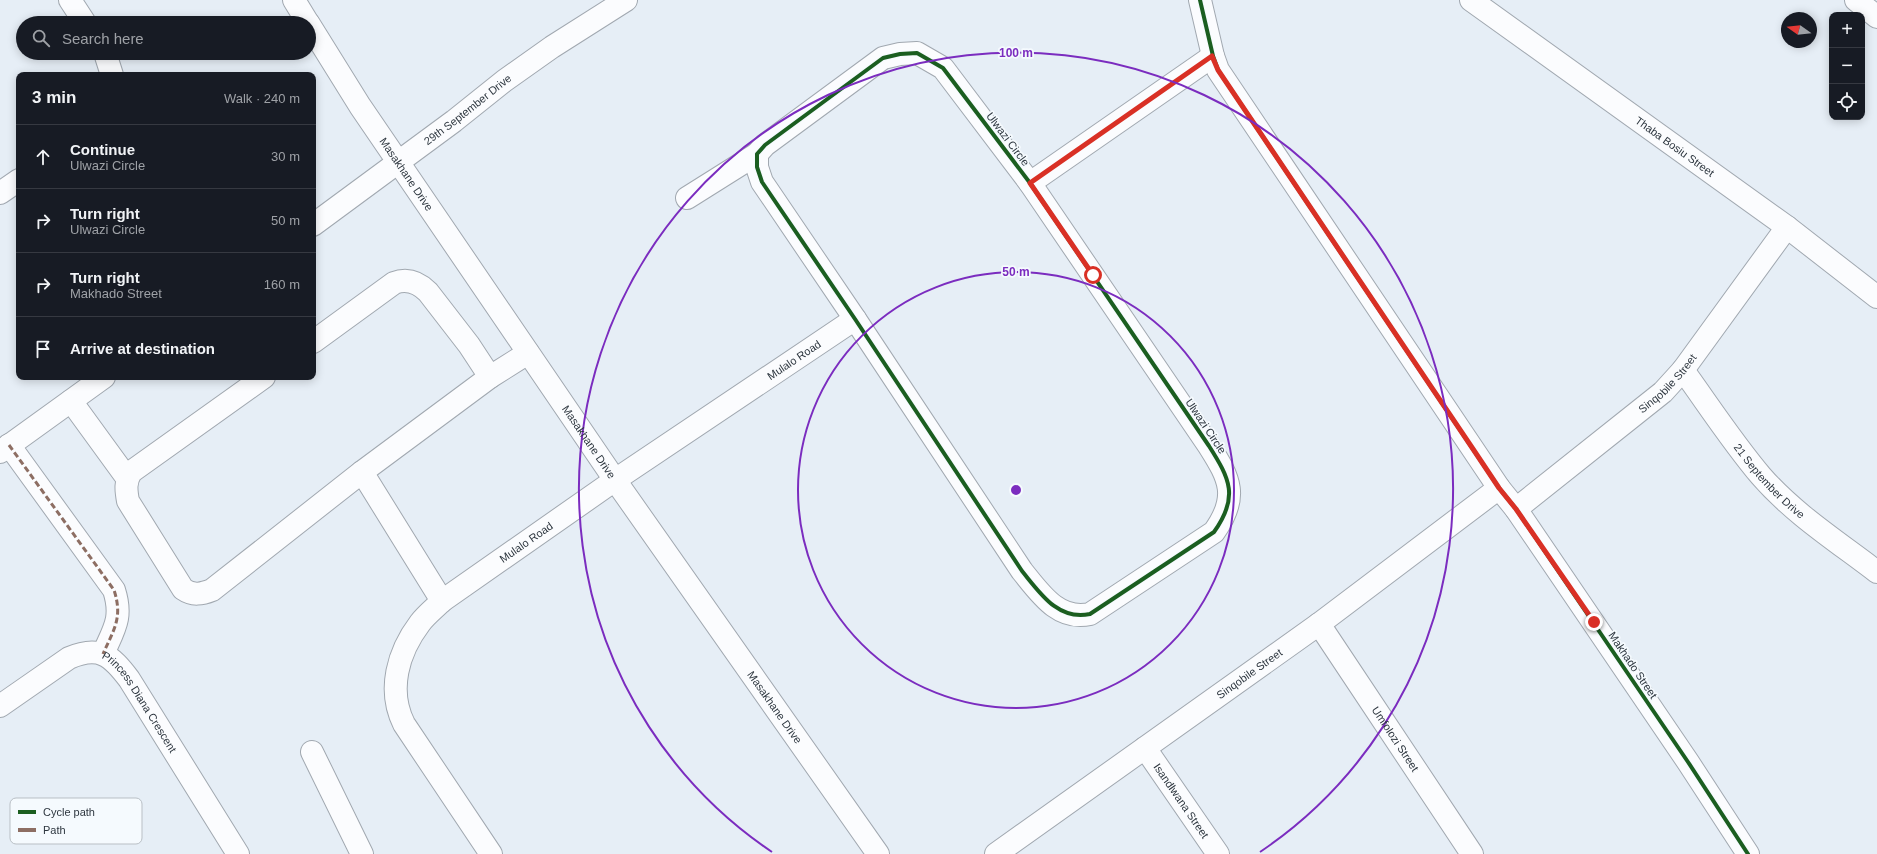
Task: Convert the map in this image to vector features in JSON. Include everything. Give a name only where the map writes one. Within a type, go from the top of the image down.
[{"type":"street","points":[[70,0],[80,16]]},
{"type":"street","name":"Masakhane Drive","points":[[294,0],[304,16]]},
{"type":"street","name":"29th September Drive","points":[[316,223],[399,162],[504,81],[552,47],[626,0]]},
{"type":"street","name":"Makhado Street","points":[[1200,0],[1212,56],[1218,70],[1499,488],[1516,509],[1688,762],[1748,854]]},
{"type":"street","name":"Thaba Bosiu Street","points":[[1471,0],[1787,228],[1877,297]]},
{"type":"street","points":[[1856,0],[1877,17]]},
{"type":"street","name":"Masakhane Drive","points":[[316,34],[360,106],[615,480],[878,854]]},
{"type":"street","name":"Ulwazi Circle","points":[[917,53],[943,68],[1030,183],[1222,467],[1230,493],[1222,521],[1214,532],[1090,614],[1079,617],[1070,615],[1046,599],[1022,571],[762,182],[757,167],[756,154],[765,145],[883,58],[900,54],[917,53]]},
{"type":"street","points":[[1030,183],[1212,56]]},
{"type":"street","points":[[107,60],[111,72]]},
{"type":"street","points":[[687,198],[756,154]]},
{"type":"street","points":[[0,193],[16,182]]},
{"type":"street","name":"Sinqobile Street","points":[[1516,509],[1663,392],[1683,370],[1787,228]]},
{"type":"street","points":[[316,340],[394,284],[400,281],[412,282],[421,285],[428,292],[469,344],[490,377]]},
{"type":"street","name":"Mulalo Road","points":[[491,854],[404,724],[396,703],[395,688],[397,669],[412,635],[421,621],[442,601],[615,480],[855,319]]},
{"type":"street","points":[[260,380],[131,472],[127,478],[126,491],[128,501],[183,589],[192,594],[204,593],[212,590],[362,472],[490,377],[528,353]]},
{"type":"street","name":"21 September Drive","points":[[1683,370],[1762,477],[1820,529],[1877,572]]},
{"type":"street","points":[[100,380],[5,448],[114,590],[119,611],[116,626],[103,654]]},
{"type":"street","points":[[71,401],[127,478]]},
{"type":"street","points":[[362,472],[442,601]]},
{"type":"street","name":"Sinqobile Street","points":[[996,854],[1319,624],[1499,488]]},
{"type":"street","name":"Umfolozi Street","points":[[1319,624],[1472,854]]},
{"type":"street","name":"Princess Diana Crescent","points":[[0,706],[69,658],[81,653],[103,654],[114,661],[129,679],[238,854]]},
{"type":"street","name":"Isandlwana Street","points":[[1145,748],[1218,854]]},
{"type":"street","points":[[312,752],[362,854]]},
{"type":"marked path","points":[[9,445],[114,590],[118,608],[116,623],[103,654]]},
{"type":"cycle path","points":[[1200,0],[1213,56],[1218,70],[1499,488],[1516,509],[1688,762],[1748,854]]},
{"type":"cycle path","points":[[917,53],[943,68],[1030,183],[1209,446],[1226,478],[1229,488],[1227,508],[1222,520],[1214,532],[1090,614],[1079,615],[1068,613],[1059,609],[1043,596],[1022,571],[762,182],[757,167],[757,154],[765,145],[883,58],[900,54],[917,53]]},
{"type":"route","points":[[1093,275],[1030,183],[1212,56],[1218,70],[1499,488],[1516,509],[1594,622]]}]
